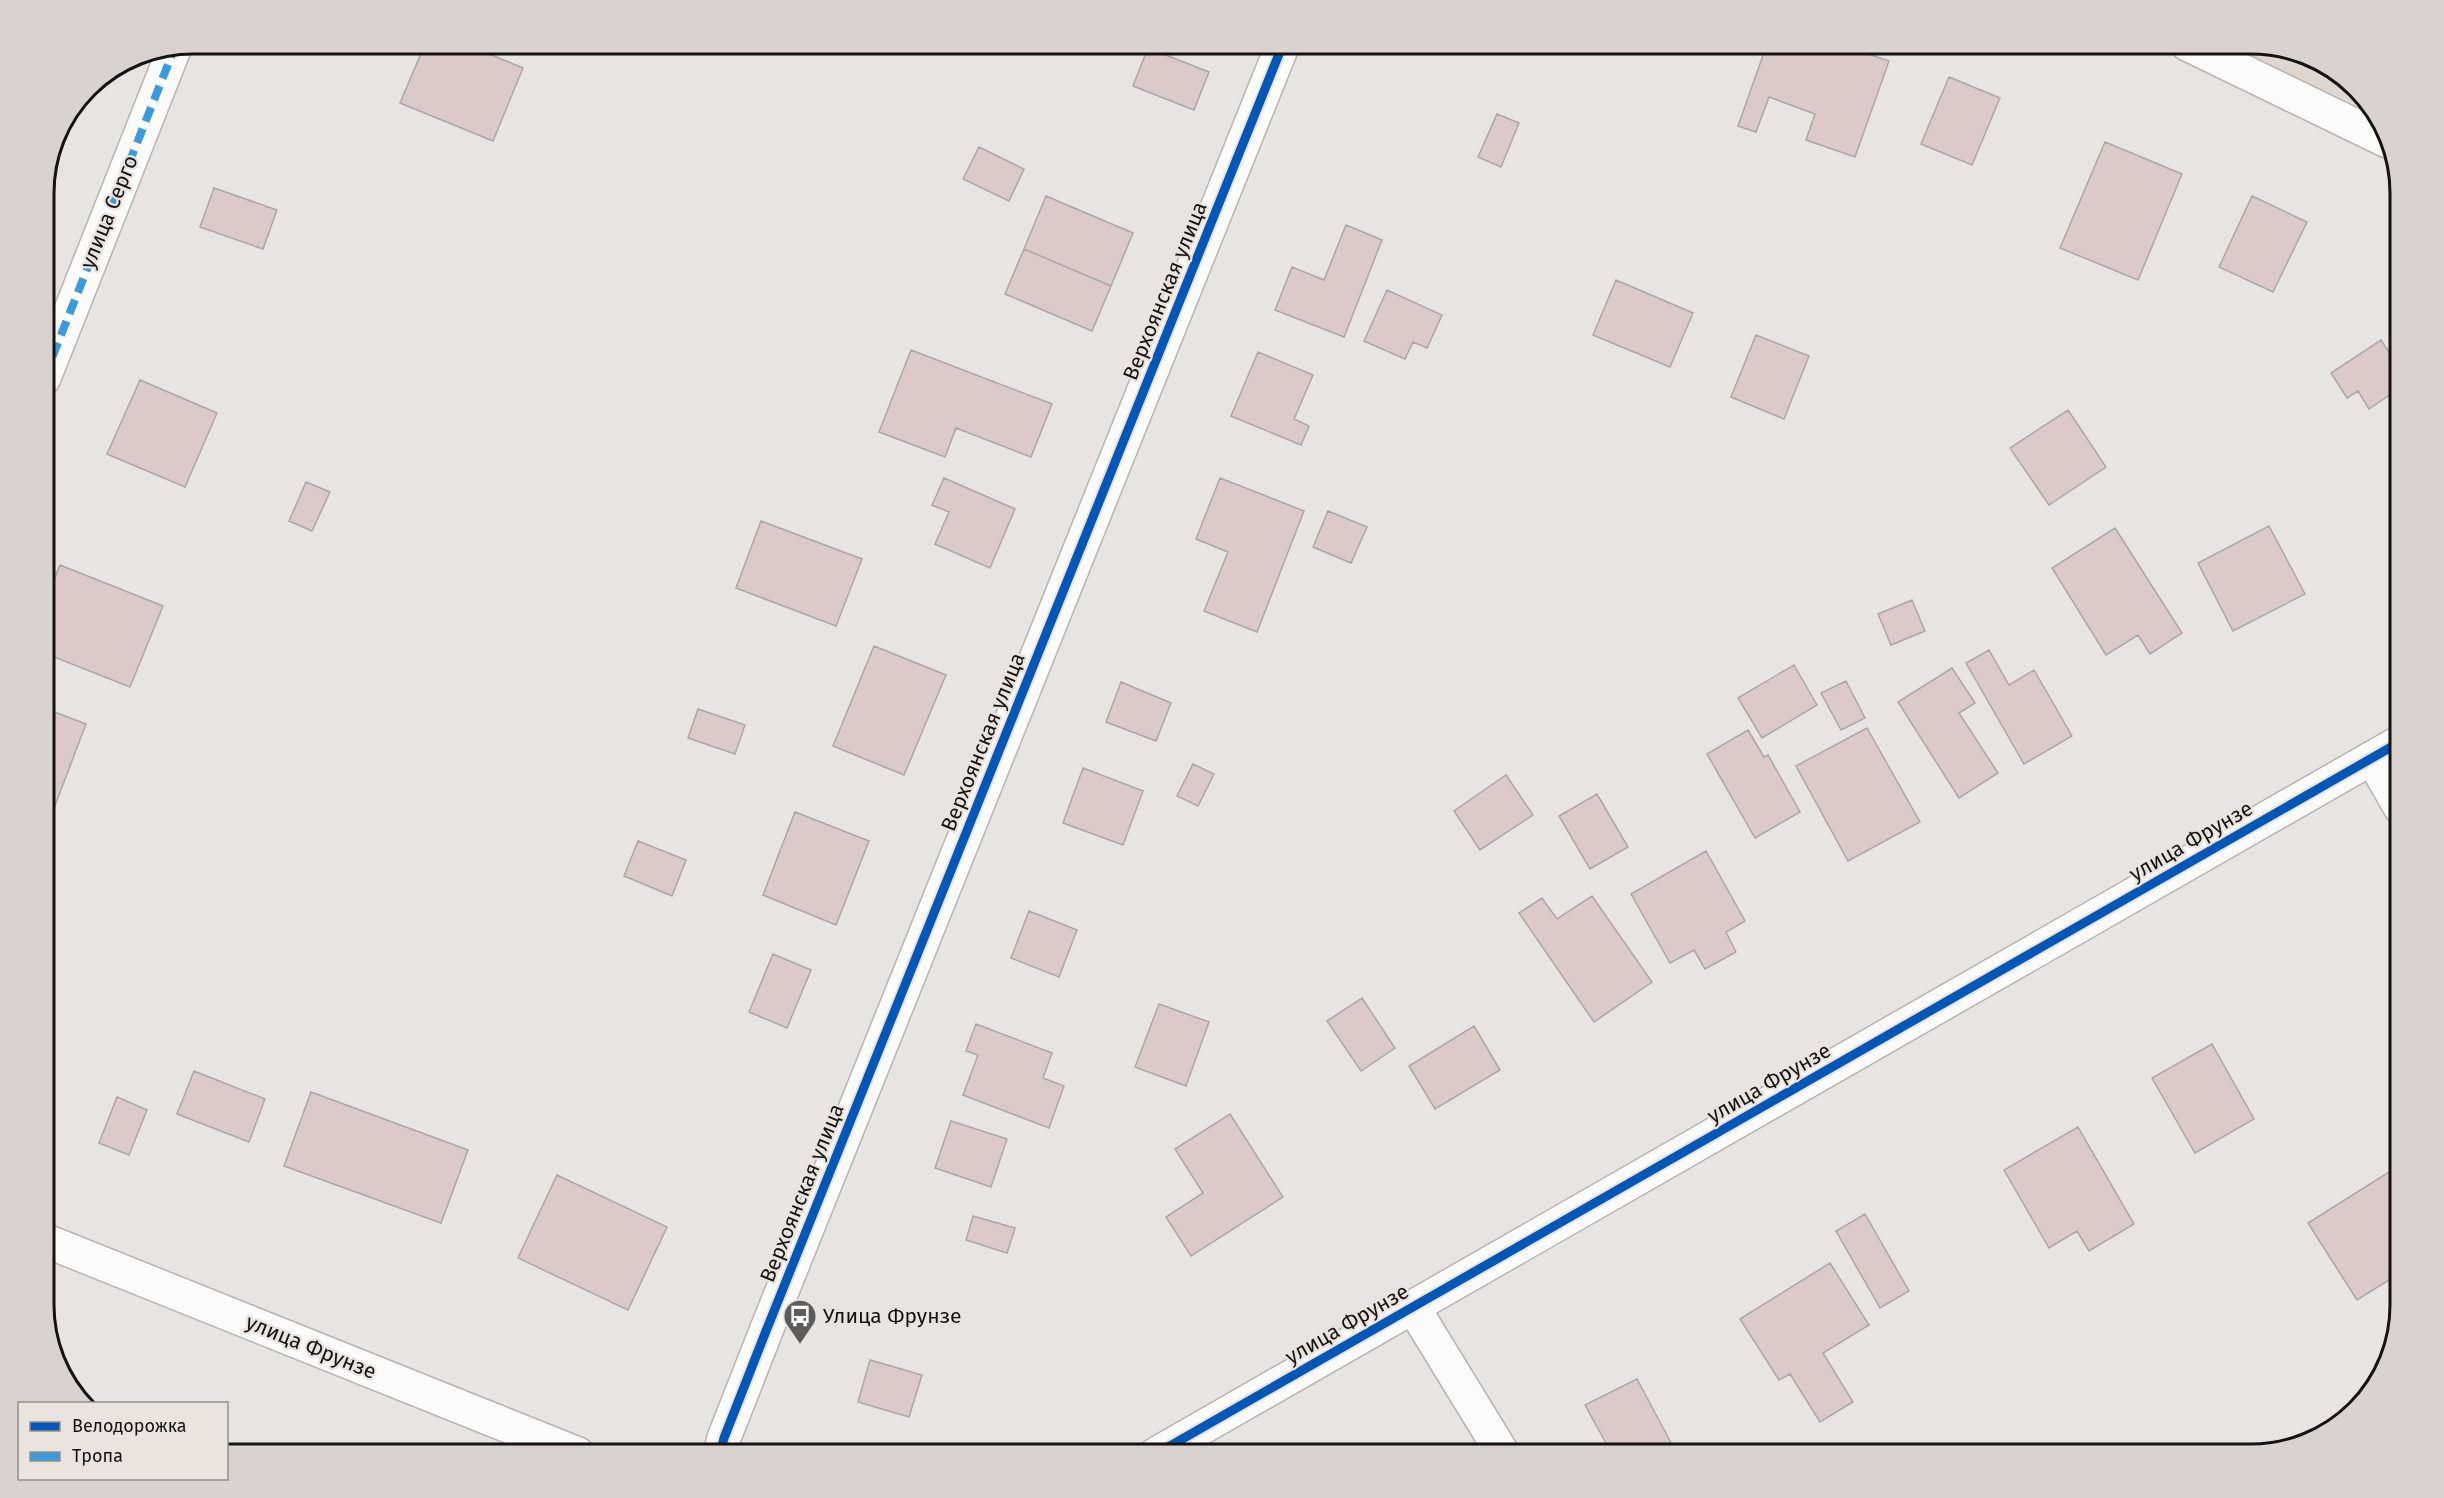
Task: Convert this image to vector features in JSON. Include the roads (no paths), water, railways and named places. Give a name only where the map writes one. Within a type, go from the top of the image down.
[{"type":"street","name":"Верхоянская улица","points":[[723,1444],[779,1298],[1279,54]]},
{"type":"street","points":[[2208,54],[2378,137]]},
{"type":"street","name":"улица Серго","points":[[54,353],[172,56]]},
{"type":"street","name":"улица Фрунзе","points":[[1175,1444],[2390,748]]},
{"type":"street","points":[[2372,758],[2390,790]]},
{"type":"street","name":"улица Фрунзе","points":[[54,1244],[552,1444]]},
{"type":"street","points":[[1413,1307],[1496,1444]]},
{"type":"place","name":"Улица Фрунзе","points":[[800,1345]]}]
